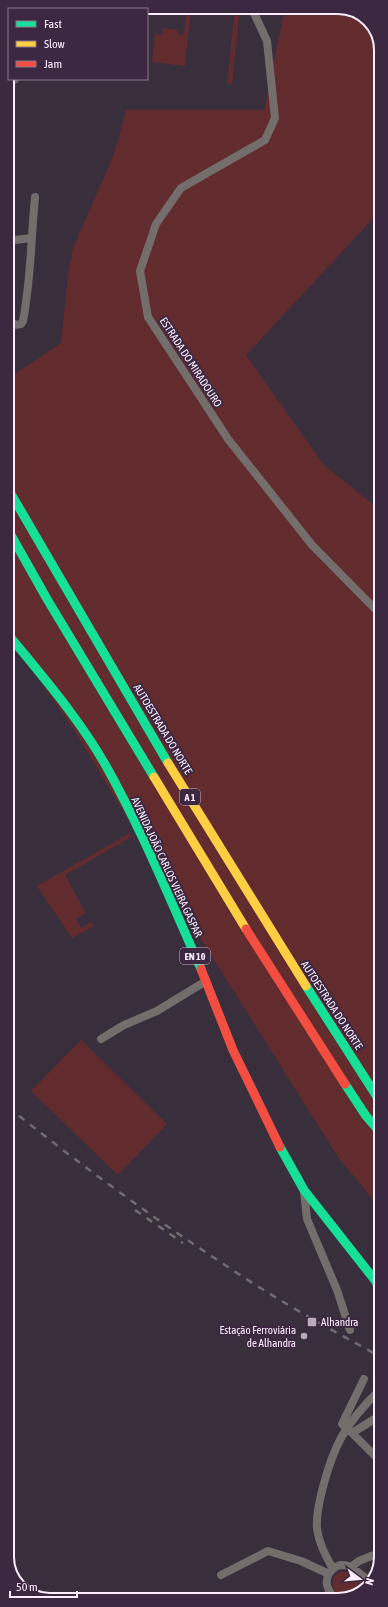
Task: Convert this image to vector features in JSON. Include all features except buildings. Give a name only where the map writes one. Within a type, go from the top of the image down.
[{"type":"main road","name":"AUTOESTRADA DO NORTE","points":[[14,500],[64,589],[287,958],[374,1092]]},
{"type":"main road","name":"A 1","points":[[14,540],[47,599],[274,975],[366,1116],[374,1125]]},
{"type":"main road","name":"AVENIDA JOÃO CARLOS VIEIRA GASPAR","points":[[14,641],[71,712],[106,766],[158,872],[206,982],[233,1050],[286,1159],[304,1190],[374,1279]]},
{"type":"street","name":"ESTRADA DO MIRADOURO","points":[[254,14],[266,41],[275,118],[265,140],[181,188],[156,224],[140,271],[148,317],[228,439],[312,546],[374,610]]},
{"type":"street","points":[[14,324],[21,324],[23,321],[28,295],[35,197]]},
{"type":"street","points":[[14,239],[31,238]]},
{"type":"street","points":[[101,1039],[124,1025],[157,1011],[206,982]]},
{"type":"street","points":[[304,1190],[307,1219],[337,1290],[350,1330]]},
{"type":"street","points":[[364,1378],[342,1424],[374,1455]]},
{"type":"street","points":[[331,1593],[327,1586],[331,1571],[322,1548],[318,1530],[318,1512],[336,1449],[347,1429],[374,1397]]},
{"type":"street","points":[[352,1433],[374,1419]]},
{"type":"street","points":[[221,1575],[268,1551],[331,1571],[341,1566],[350,1567],[366,1579]]},
{"type":"street","points":[[350,1567],[359,1561],[374,1555]]},
{"type":"shaded area","points":[[186,14],[190,14],[185,66],[152,62],[155,34],[162,35],[163,28],[178,30],[177,34],[184,34]]},
{"type":"shaded area","points":[[234,14],[239,14],[232,84],[227,84]]},
{"type":"shaded area","points":[[284,14],[340,14],[352,17],[365,26],[371,36],[374,50],[374,217],[246,355],[323,464],[374,505],[374,1201],[338,1157],[184,912],[73,728],[14,644],[14,374],[61,343],[68,274],[73,248],[111,161],[126,110],[264,110]]},
{"type":"shaded area","points":[[130,833],[131,837],[65,875],[86,913],[76,919],[81,928],[91,922],[94,926],[72,938],[37,886]]},
{"type":"shaded area","points":[[81,1040],[167,1124],[118,1175],[31,1091]]},
{"type":"shaded area","points":[[342,1571],[347,1572],[362,1584],[350,1591],[337,1593],[334,1588],[333,1580],[338,1573]]},
{"type":"railway","points":[[14,1112],[115,1189],[169,1228],[244,1278],[374,1353]]},
{"type":"railway","points":[[135,1210],[183,1243]]},
{"type":"traffic: fast","points":[[14,499],[168,763]]},
{"type":"traffic: fast","points":[[14,540],[47,599],[154,777]]},
{"type":"traffic: fast","points":[[14,641],[72,714],[106,766],[132,815],[201,969]]},
{"type":"traffic: fast","points":[[306,986],[374,1092]]},
{"type":"traffic: fast","points":[[345,1084],[366,1116],[374,1125]]},
{"type":"traffic: fast","points":[[280,1147],[304,1190],[374,1279]]},
{"type":"traffic: slow","points":[[168,763],[306,986]]},
{"type":"traffic: slow","points":[[154,777],[246,929]]},
{"type":"traffic: jam","points":[[246,929],[345,1084]]},
{"type":"traffic: jam","points":[[201,969],[233,1050],[280,1147]]},
{"type":"place","name":"Alhandra","points":[[312,1322]]},
{"type":"place","name":"Estação Ferroviária de Alhandra","points":[[304,1336]]}]
